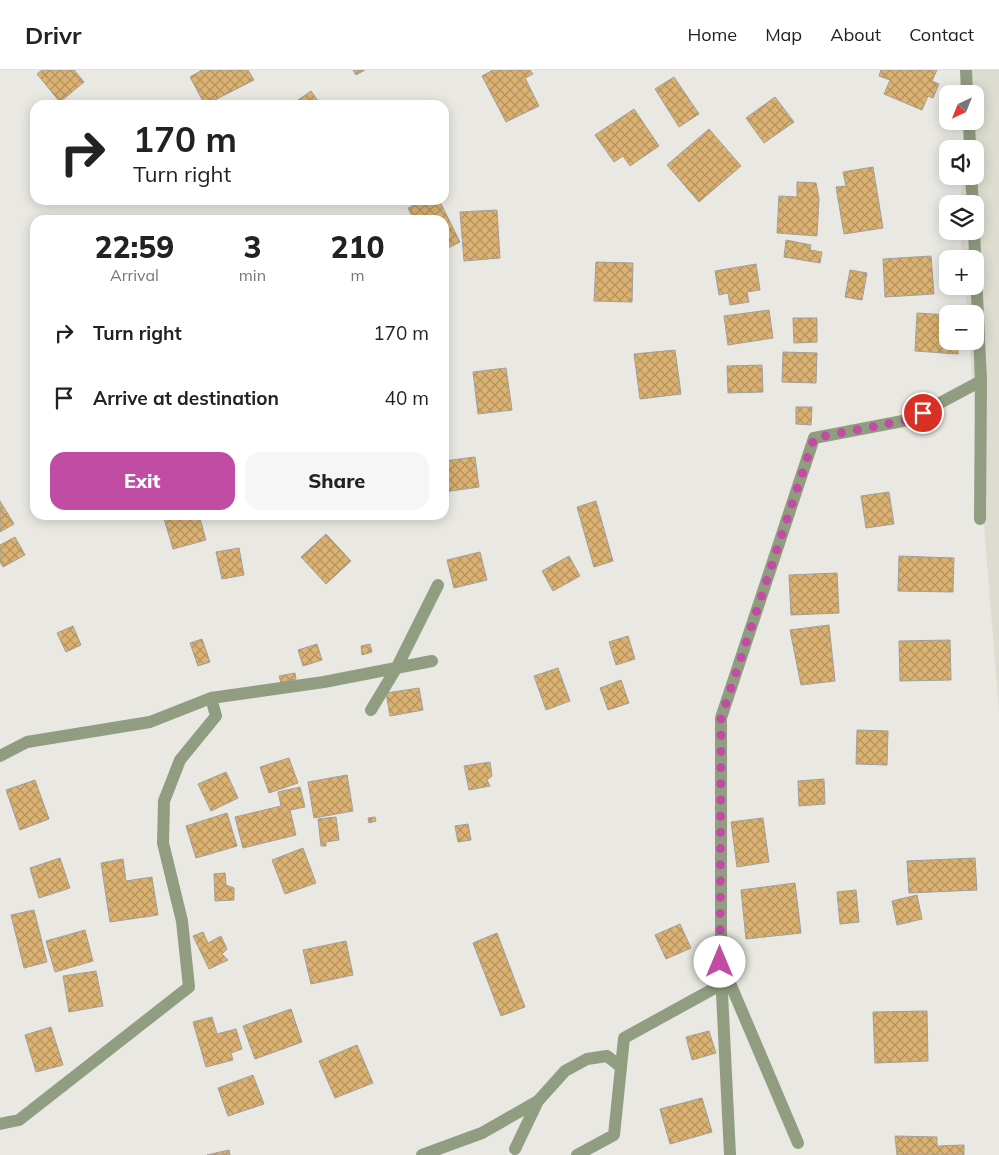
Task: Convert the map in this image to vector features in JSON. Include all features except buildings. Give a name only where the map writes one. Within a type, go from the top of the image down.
[{"type":"street","points":[[966,70],[967,85]]},
{"type":"street","points":[[974,240],[981,382],[980,519]]},
{"type":"street","points":[[730,1155],[720,962],[721,718],[814,438],[908,420],[981,382]]},
{"type":"street","points":[[371,710],[397,668],[438,585]]},
{"type":"street","points":[[0,756],[27,742],[150,722],[211,698],[324,682],[432,661]]},
{"type":"street","points":[[0,1124],[19,1120],[188,987],[182,921],[163,842],[164,801],[180,760],[216,716],[211,698]]},
{"type":"street","points":[[577,1155],[614,1135],[624,1038],[713,989],[720,962]]},
{"type":"street","points":[[720,962],[798,1143]]},
{"type":"street","points":[[422,1155],[482,1133],[538,1100],[565,1071],[587,1059],[607,1056],[621,1067]]},
{"type":"street","points":[[515,1149],[538,1100]]},
{"type":"shaded area","points":[[968,70],[999,70],[999,710],[970,350],[984,350],[984,305],[966,305],[966,295],[984,295],[984,250],[961,250],[961,240],[984,240],[984,195],[961,195],[962,185],[984,185],[984,140],[975,140],[975,130],[984,130],[984,85],[967,85]]},
{"type":"route","points":[[720,962],[721,718],[814,438],[908,420],[923,413]]}]
